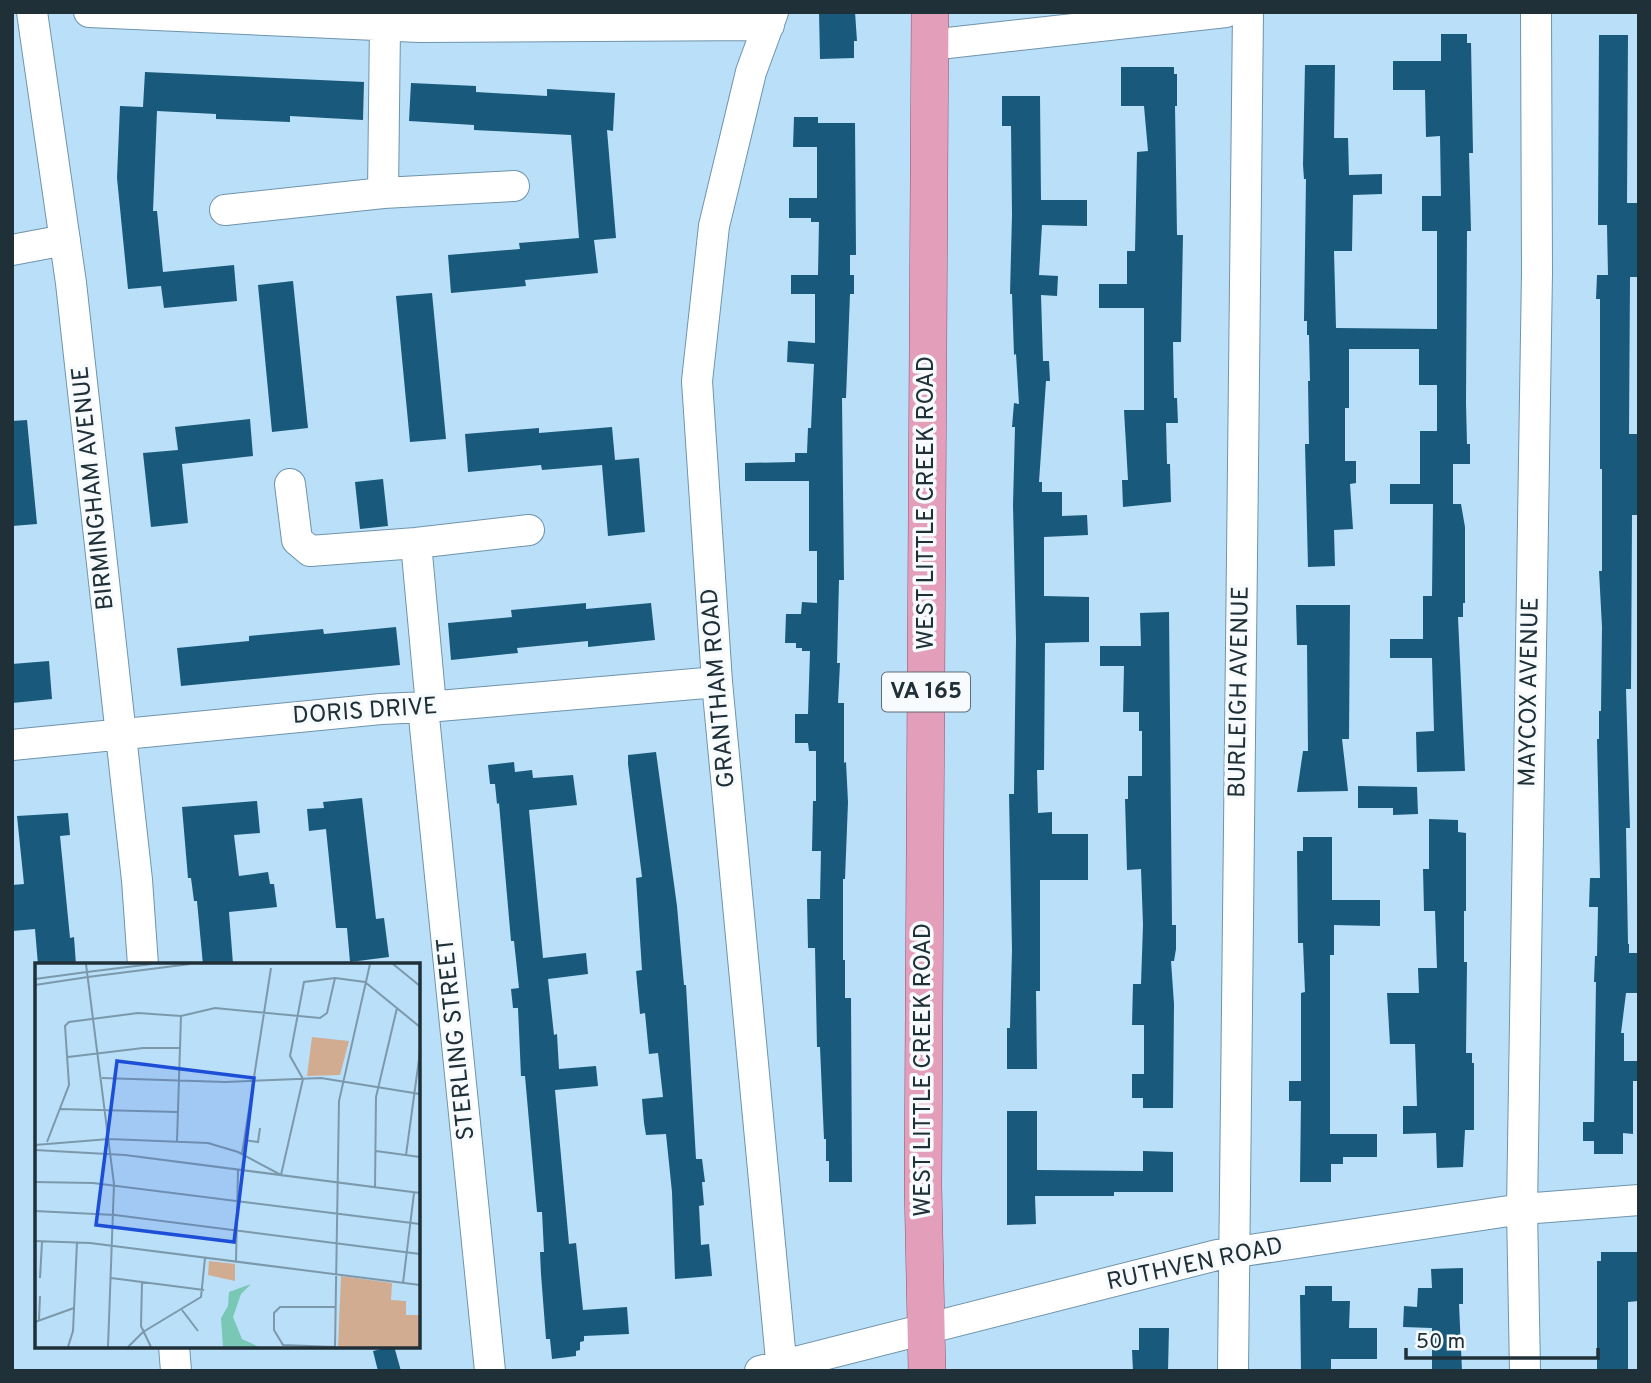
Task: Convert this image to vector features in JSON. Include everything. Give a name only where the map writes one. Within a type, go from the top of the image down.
[{"type":"main road","name":"WEST LITTLE CREEK ROAD","points":[[927,1371],[923,1186],[930,29]]},
{"type":"street","name":"BIRMINGHAM AVENUE","points":[[32,12],[65,240],[121,734],[143,963]]},
{"type":"street","points":[[89,12],[386,25],[771,18]]},
{"type":"street","points":[[930,29],[1226,12]]},
{"type":"street","name":"BURLEIGH AVENUE","points":[[1233,1371],[1248,12]]},
{"type":"street","name":"MAYCOX AVENUE","points":[[1525,1371],[1522,1209],[1537,272],[1536,12]]},
{"type":"street","name":"GRANTHAM ROAD","points":[[771,18],[751,72],[714,226],[697,381],[717,682],[774,1369]]},
{"type":"street","points":[[383,193],[386,25]]},
{"type":"street","points":[[225,210],[383,193],[514,186]]},
{"type":"street","points":[[12,250],[65,240]]},
{"type":"street","points":[[290,484],[297,540],[310,551],[416,543],[529,530]]},
{"type":"street","name":"STERLING STREET","points":[[416,543],[430,695],[424,718],[490,1371]]},
{"type":"street","name":"DORIS DRIVE","points":[[12,745],[381,709],[427,708],[717,682]]},
{"type":"street","name":"RUTHVEN ROAD","points":[[774,1369],[1217,1255],[1522,1209],[1639,1200]]},
{"type":"street","points":[[174,1348],[176,1371]]},
{"type":"building","points":[[819,12],[855,12],[857,41],[854,41],[854,58],[820,59]]},
{"type":"building","points":[[1441,34],[1467,34],[1467,43],[1471,43],[1473,153],[1469,153],[1471,231],[1467,231],[1466,404],[1470,464],[1453,464],[1453,504],[1461,504],[1465,527],[1465,603],[1463,617],[1458,617],[1465,771],[1417,772],[1416,732],[1434,731],[1432,658],[1390,658],[1390,639],[1423,639],[1423,596],[1432,596],[1433,504],[1390,504],[1390,484],[1420,484],[1420,431],[1437,431],[1437,385],[1419,385],[1419,349],[1349,349],[1349,408],[1345,408],[1345,461],[1356,461],[1356,483],[1350,484],[1353,529],[1334,530],[1335,566],[1308,567],[1305,444],[1309,444],[1310,381],[1309,335],[1307,321],[1304,321],[1305,65],[1335,65],[1334,138],[1348,138],[1349,175],[1382,174],[1382,194],[1353,195],[1352,251],[1334,251],[1336,328],[1437,329],[1437,231],[1422,231],[1422,196],[1441,196],[1440,136],[1426,137],[1425,90],[1393,90],[1393,61],[1441,61]]},
{"type":"building","points":[[1599,35],[1628,35],[1627,203],[1639,203],[1639,277],[1630,277],[1629,434],[1639,434],[1639,515],[1632,515],[1631,689],[1626,689],[1630,828],[1626,828],[1628,944],[1629,953],[1639,953],[1639,993],[1626,993],[1621,1033],[1624,1033],[1624,1061],[1639,1061],[1639,1081],[1633,1081],[1633,1134],[1623,1133],[1623,1154],[1594,1154],[1594,1141],[1583,1141],[1583,1122],[1594,1122],[1594,982],[1598,907],[1589,907],[1590,878],[1600,878],[1597,739],[1601,711],[1602,627],[1599,571],[1602,571],[1602,469],[1600,299],[1596,299],[1597,275],[1608,275],[1607,225],[1598,225]]},
{"type":"building","points":[[1121,67],[1174,67],[1174,74],[1177,74],[1177,235],[1183,235],[1181,342],[1173,342],[1174,398],[1177,398],[1178,423],[1166,423],[1171,502],[1123,507],[1122,480],[1128,480],[1124,410],[1144,410],[1144,308],[1099,308],[1099,284],[1127,284],[1127,251],[1135,251],[1137,152],[1148,151],[1144,106],[1121,106]]},
{"type":"building","points":[[145,72],[364,82],[363,120],[290,116],[290,122],[216,119],[216,114],[157,111],[153,211],[157,211],[163,272],[234,265],[237,301],[164,308],[161,286],[128,289],[117,178],[120,106],[143,107]]},
{"type":"building","points":[[411,83],[476,86],[476,92],[547,96],[547,89],[615,93],[613,131],[607,130],[616,238],[594,240],[598,273],[525,280],[526,286],[451,293],[448,255],[520,249],[519,243],[579,238],[571,135],[474,130],[474,125],[409,121]]},
{"type":"building","points":[[1002,96],[1040,96],[1041,200],[1087,200],[1087,226],[1042,225],[1039,275],[1058,276],[1057,296],[1041,295],[1043,361],[1049,361],[1050,381],[1046,381],[1039,482],[1042,482],[1042,492],[1062,492],[1062,516],[1087,515],[1088,535],[1044,537],[1044,596],[1089,597],[1089,642],[1045,643],[1044,770],[1037,770],[1038,813],[1052,812],[1052,834],[1088,834],[1088,880],[1040,880],[1040,991],[1036,991],[1037,1069],[1007,1069],[1012,950],[1009,794],[1014,794],[1016,638],[1013,505],[1015,427],[1012,427],[1014,403],[1019,404],[1010,294],[1011,126],[1002,126]]},
{"type":"building","points":[[794,117],[818,117],[818,123],[855,123],[856,255],[850,255],[854,294],[850,294],[846,398],[842,398],[844,580],[839,580],[837,663],[840,663],[838,703],[844,703],[844,763],[846,762],[848,802],[843,879],[843,960],[845,998],[851,998],[852,1182],[829,1182],[829,1161],[826,1161],[824,1139],[820,1047],[817,1047],[815,948],[808,948],[807,899],[820,899],[821,851],[812,851],[816,751],[809,751],[808,743],[795,743],[795,714],[808,714],[810,651],[796,648],[796,643],[785,643],[786,614],[801,614],[802,602],[817,603],[817,551],[809,551],[809,481],[745,481],[745,463],[795,462],[795,453],[807,453],[808,428],[811,428],[814,364],[787,362],[788,341],[815,343],[815,294],[791,294],[791,275],[818,275],[819,222],[811,222],[811,218],[789,218],[789,198],[817,198],[817,147],[793,147]]},
{"type":"building","points":[[293,281],[308,428],[272,432],[258,285]]},
{"type":"building","points":[[432,293],[446,439],[410,442],[396,296]]},
{"type":"building","points":[[250,419],[253,456],[182,464],[188,523],[151,527],[143,453],[178,450],[175,427]]},
{"type":"building","points":[[27,420],[37,524],[12,526],[12,421]]},
{"type":"building","points":[[612,427],[615,460],[639,458],[645,532],[608,536],[602,465],[542,470],[541,465],[468,472],[465,434],[539,428],[539,433]]},
{"type":"building","points":[[383,479],[388,526],[360,529],[355,482]]},
{"type":"building","points":[[586,603],[586,609],[651,603],[655,640],[588,647],[588,641],[517,648],[518,653],[451,660],[448,623],[512,617],[511,610]]},
{"type":"building","points":[[1296,605],[1350,605],[1349,739],[1342,739],[1348,791],[1297,792],[1303,751],[1308,751],[1307,645],[1297,645]]},
{"type":"building","points":[[1169,612],[1172,925],[1176,925],[1176,949],[1174,961],[1171,961],[1174,1004],[1173,1108],[1143,1108],[1143,1098],[1132,1098],[1132,1074],[1144,1074],[1144,1025],[1132,1025],[1133,984],[1141,984],[1141,869],[1127,870],[1125,799],[1128,799],[1128,776],[1142,776],[1142,731],[1139,731],[1139,712],[1123,712],[1124,666],[1100,666],[1100,646],[1141,646],[1140,613]]},
{"type":"building","points":[[396,627],[400,665],[181,686],[177,648],[249,641],[249,636],[323,629],[324,634]]},
{"type":"building","points":[[49,661],[52,699],[12,703],[12,664]]},
{"type":"building","points":[[656,752],[686,985],[696,1159],[702,1159],[705,1182],[702,1182],[704,1205],[699,1206],[701,1245],[709,1244],[712,1276],[675,1279],[672,1192],[666,1134],[646,1135],[644,1123],[642,1099],[663,1097],[658,1053],[649,1054],[645,1013],[640,1014],[636,971],[642,970],[636,878],[642,877],[628,764],[628,755]]},
{"type":"building","points":[[514,762],[515,772],[532,770],[533,778],[573,775],[577,805],[529,810],[543,958],[586,953],[588,974],[548,979],[554,1035],[557,1034],[559,1069],[596,1066],[598,1086],[555,1090],[569,1244],[576,1243],[583,1310],[627,1307],[629,1334],[584,1336],[576,1356],[552,1359],[550,1339],[546,1339],[541,1274],[540,1252],[544,1252],[542,1212],[537,1212],[525,1076],[521,1076],[518,1008],[513,1008],[511,989],[519,988],[514,941],[511,941],[499,803],[497,804],[495,784],[490,784],[488,765]]},
{"type":"building","points":[[1358,786],[1417,787],[1418,814],[1393,815],[1393,808],[1358,808]]},
{"type":"building","points":[[362,798],[376,919],[384,918],[389,957],[350,962],[347,928],[336,928],[326,829],[309,831],[307,809],[324,808],[323,802]]},
{"type":"building","points":[[257,801],[260,833],[234,835],[239,876],[268,872],[270,884],[274,884],[277,907],[229,912],[233,963],[203,963],[197,901],[194,901],[191,878],[188,878],[182,807]]},
{"type":"building","points":[[68,813],[70,835],[60,836],[70,938],[74,937],[76,963],[38,963],[35,929],[12,931],[12,885],[24,884],[17,816]]},
{"type":"building","points":[[1429,819],[1458,820],[1458,832],[1466,833],[1466,1053],[1472,1053],[1474,1063],[1474,1130],[1465,1130],[1463,1167],[1437,1168],[1436,1133],[1403,1134],[1403,1106],[1417,1106],[1415,1044],[1390,1044],[1387,993],[1419,993],[1418,968],[1437,968],[1435,911],[1424,911],[1423,869],[1429,869]]},
{"type":"building","points":[[1303,837],[1332,837],[1332,900],[1380,900],[1380,926],[1334,925],[1334,955],[1330,955],[1330,1134],[1377,1134],[1377,1157],[1343,1157],[1343,1164],[1331,1164],[1331,1182],[1300,1182],[1301,1101],[1289,1101],[1289,1081],[1301,1081],[1301,993],[1305,992],[1303,943],[1298,943],[1297,851],[1303,851]]},
{"type":"building","points":[[1007,1111],[1037,1111],[1037,1170],[1143,1171],[1143,1151],[1173,1152],[1173,1192],[1114,1192],[1114,1196],[1035,1196],[1036,1224],[1007,1225]]},
{"type":"building","points":[[1601,1252],[1639,1252],[1639,1301],[1628,1302],[1628,1371],[1597,1371],[1597,1261],[1601,1261]]},
{"type":"building","points":[[1463,1268],[1463,1304],[1459,1304],[1462,1371],[1432,1371],[1432,1328],[1403,1327],[1404,1306],[1417,1307],[1418,1288],[1432,1288],[1431,1269]]},
{"type":"building","points":[[1305,1286],[1332,1286],[1332,1301],[1350,1301],[1349,1328],[1377,1328],[1377,1359],[1331,1359],[1331,1371],[1301,1371],[1300,1295],[1305,1295]]},
{"type":"building","points":[[1139,1328],[1169,1328],[1168,1371],[1133,1371],[1132,1350],[1139,1350]]},
{"type":"building","points":[[395,1348],[401,1371],[378,1371],[373,1351]]}]
